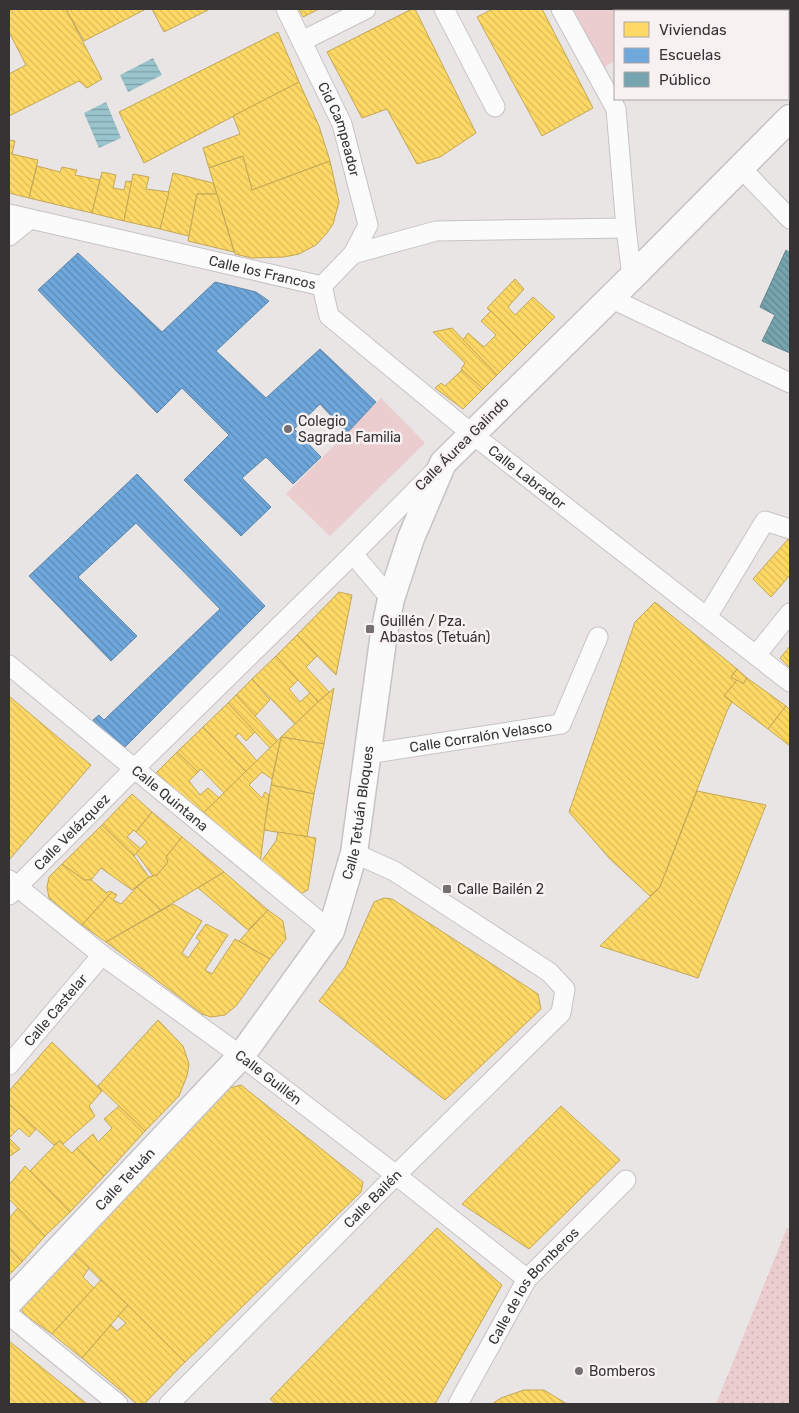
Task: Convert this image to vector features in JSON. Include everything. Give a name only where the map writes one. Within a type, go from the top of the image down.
[{"type":"street","name":"Cid Campeador","points":[[286,9],[342,124],[368,225],[353,254]]},
{"type":"street","points":[[302,41],[366,9]]},
{"type":"street","points":[[444,9],[496,107]]},
{"type":"street","points":[[561,9],[616,109],[632,278]]},
{"type":"street","name":"Calle Áurea Galindo","points":[[134,768],[632,278],[790,118]]},
{"type":"street","points":[[741,168],[790,219]]},
{"type":"street","name":"Calle los Francos","points":[[9,214],[322,286],[353,254]]},
{"type":"street","points":[[9,236],[30,219]]},
{"type":"street","points":[[353,254],[436,231],[626,228]]},
{"type":"street","name":"Calle Labrador","points":[[322,286],[329,316],[472,434],[790,682]]},
{"type":"street","points":[[610,298],[790,383]]},
{"type":"street","name":"Calle Tetuán Bloques","points":[[241,1056],[331,931],[354,853],[367,754],[380,676],[384,633],[391,599],[418,518],[442,463]]},
{"type":"street","points":[[706,617],[765,521],[790,529]]},
{"type":"street","points":[[353,554],[391,599]]},
{"type":"street","points":[[756,655],[790,613]]},
{"type":"street","name":"Calle Corralón Velasco","points":[[367,754],[561,724],[598,637]]},
{"type":"street","name":"Calle Quintana","points":[[9,665],[331,931]]},
{"type":"street","name":"Calle Velázquez","points":[[11,887],[134,768]]},
{"type":"street","name":"Calle Bailén","points":[[169,1404],[396,1175],[561,1013],[565,989],[549,972],[394,871],[354,853]]},
{"type":"street","name":"Calle Guillén","points":[[11,887],[241,1056],[396,1175],[526,1279]]},
{"type":"street","name":"Calle Castelar","points":[[9,1065],[102,955]]},
{"type":"street","name":"Calle Tetuán","points":[[9,1302],[241,1056]]},
{"type":"street","name":"Calle de los Bomberos","points":[[458,1404],[526,1279],[626,1180]]},
{"type":"street","points":[[9,1315],[118,1404]]},
{"type":"shaded area","points":[[573,9],[699,9],[614,10],[614,62],[603,68]]},
{"type":"shaded area","points":[[381,398],[425,443],[330,536],[286,494]]},
{"type":"shaded area","points":[[787,1228],[790,1229],[790,1404],[716,1404]]},
{"type":"water","points":[[153,58],[162,75],[128,92],[120,75]]},
{"type":"water","points":[[106,102],[121,138],[99,148],[84,113]]},
{"type":"building: Viviendas","points":[[9,9],[66,9],[102,79],[87,88],[79,81],[9,116],[9,74],[26,65],[9,32]]},
{"type":"building: Viviendas","points":[[66,9],[146,9],[84,41]]},
{"type":"building: Viviendas","points":[[152,9],[210,9],[164,32]]},
{"type":"building: Viviendas","points":[[299,9],[319,9],[303,17]]},
{"type":"building: Viviendas","points":[[415,9],[476,133],[440,157],[417,164],[387,109],[362,118],[327,52]]},
{"type":"building: Viviendas","points":[[493,9],[542,9],[593,108],[542,136],[477,17]]},
{"type":"building: Viviendas","points":[[278,32],[299,82],[144,163],[119,112]]},
{"type":"building: Viviendas","points":[[299,82],[319,126],[330,161],[252,190],[243,156],[209,168],[203,148],[240,134],[233,116]]},
{"type":"building: Viviendas","points":[[9,140],[15,141],[12,154],[38,160],[29,198],[9,193]]},
{"type":"building: Viviendas","points":[[243,156],[252,190],[330,161],[339,202],[333,224],[316,245],[299,254],[284,257],[252,258],[235,254],[209,168]]},
{"type":"building: Viviendas","points":[[37,166],[60,172],[62,167],[77,170],[75,175],[100,180],[92,213],[29,198]]},
{"type":"building: Viviendas","points":[[102,172],[116,175],[113,188],[124,190],[126,181],[132,182],[124,221],[92,213]]},
{"type":"building: Viviendas","points":[[173,173],[213,183],[217,194],[197,194],[189,236],[160,229]]},
{"type":"building: Viviendas","points":[[133,174],[149,177],[146,189],[169,192],[160,229],[124,221]]},
{"type":"building: Viviendas","points":[[197,194],[217,194],[234,252],[188,241]]},
{"type":"building: Viviendas","points":[[515,279],[524,289],[508,307],[515,315],[533,297],[555,317],[526,346],[487,308]]},
{"type":"building: Viviendas","points":[[491,311],[526,346],[497,375],[463,340],[468,333],[484,347],[496,335],[481,321]]},
{"type":"building: Viviendas","points":[[452,328],[497,375],[483,389],[461,369],[465,363],[433,332]]},
{"type":"building: Viviendas","points":[[462,370],[483,389],[463,409],[435,388],[441,383],[445,386]]},
{"type":"building: Viviendas","points":[[789,538],[790,575],[771,597],[753,579]]},
{"type":"building: Viviendas","points":[[339,592],[352,595],[336,675],[297,635]]},
{"type":"building: Viviendas","points":[[655,602],[737,669],[731,677],[737,680],[724,696],[732,702],[660,887],[650,896],[610,859],[569,812],[635,622]]},
{"type":"building: Viviendas","points":[[297,635],[317,656],[306,667],[329,692],[318,702],[276,656]]},
{"type":"building: Viviendas","points":[[790,646],[790,668],[780,658]]},
{"type":"building: Viviendas","points":[[276,656],[298,680],[289,689],[300,702],[310,693],[318,702],[295,724],[252,679]]},
{"type":"building: Viviendas","points":[[737,669],[747,678],[743,684],[731,677]]},
{"type":"building: Viviendas","points":[[747,678],[786,706],[768,729],[724,696],[737,680],[743,684]]},
{"type":"building: Viviendas","points":[[252,679],[270,700],[255,716],[236,695]]},
{"type":"building: Viviendas","points":[[334,688],[324,744],[281,737],[318,702]]},
{"type":"building: Viviendas","points":[[236,695],[278,741],[270,748],[228,703]]},
{"type":"building: Viviendas","points":[[9,696],[91,765],[9,860]]},
{"type":"building: Viviendas","points":[[228,703],[255,732],[246,741],[239,733],[235,736],[257,761],[246,772],[203,727]]},
{"type":"building: Viviendas","points":[[786,706],[790,710],[790,746],[768,729]]},
{"type":"building: Viviendas","points":[[203,727],[246,772],[224,793],[201,769],[198,772],[177,752]]},
{"type":"building: Viviendas","points":[[281,737],[324,744],[314,794],[271,785]]},
{"type":"building: Viviendas","points":[[281,737],[272,779],[262,772],[249,785],[262,798],[265,792],[269,795],[260,863],[202,814]]},
{"type":"building: Viviendas","points":[[177,752],[198,772],[189,781],[200,795],[208,788],[219,798],[202,814],[154,775]]},
{"type":"building: Viviendas","points":[[271,785],[314,794],[307,837],[264,830]]},
{"type":"building: Viviendas","points":[[697,791],[766,805],[698,978],[600,946],[660,887]]},
{"type":"building: Viviendas","points":[[132,794],[152,812],[136,832],[134,830],[127,837],[141,849],[134,856],[102,825]]},
{"type":"building: Viviendas","points":[[152,812],[182,837],[166,857],[168,862],[157,875],[153,876],[136,853],[147,842],[136,832]]},
{"type":"building: Viviendas","points":[[102,825],[134,856],[149,877],[132,890],[101,868],[91,880],[84,880],[62,864]]},
{"type":"building: Viviendas","points":[[278,832],[316,838],[308,890],[296,896],[260,863],[276,841]]},
{"type":"building: Viviendas","points":[[182,837],[224,872],[161,910],[137,887],[149,877],[157,875],[168,862],[166,857]]},
{"type":"building: Viviendas","points":[[62,864],[84,880],[91,880],[107,893],[109,891],[112,892],[82,925],[49,898],[47,887],[49,877]]},
{"type":"building: Viviendas","points":[[224,872],[268,910],[248,930],[198,888]]},
{"type":"building: Viviendas","points":[[137,887],[161,910],[106,942],[82,925],[112,892],[117,895],[113,900],[121,904]]},
{"type":"building: Viviendas","points":[[384,898],[392,899],[538,994],[541,1009],[445,1100],[319,1001],[345,967],[374,902]]},
{"type":"building: Viviendas","points":[[173,904],[202,921],[182,953],[188,958],[200,941],[196,938],[206,924],[228,935],[205,970],[212,974],[235,939],[270,959],[236,1006],[225,1015],[211,1017],[202,1014],[106,942]]},
{"type":"building: Viviendas","points":[[268,910],[283,921],[286,939],[270,959],[239,941]]},
{"type":"building: Viviendas","points":[[158,1020],[183,1046],[189,1064],[187,1076],[179,1096],[145,1131],[98,1086]]},
{"type":"building: Viviendas","points":[[52,1042],[102,1091],[89,1106],[95,1116],[62,1145],[59,1141],[54,1145],[9,1104],[9,1091]]},
{"type":"building: Viviendas","points":[[241,1085],[363,1182],[361,1192],[185,1362],[73,1253],[222,1090]]},
{"type":"building: Viviendas","points":[[9,1104],[36,1129],[29,1137],[19,1128],[9,1138]]},
{"type":"building: Viviendas","points":[[119,1106],[145,1131],[104,1176],[77,1148],[93,1134],[98,1142],[112,1128],[104,1119]]},
{"type":"building: Viviendas","points":[[561,1106],[620,1160],[529,1249],[462,1204]]},
{"type":"building: Viviendas","points":[[9,1138],[20,1149],[10,1156],[9,1155]]},
{"type":"building: Viviendas","points":[[59,1141],[72,1153],[77,1148],[104,1176],[70,1212],[30,1171]]},
{"type":"building: Viviendas","points":[[25,1166],[70,1212],[45,1236],[9,1199],[9,1185]]},
{"type":"building: Viviendas","points":[[18,1208],[45,1236],[22,1262],[9,1248],[9,1218]]},
{"type":"building: Viviendas","points":[[437,1228],[502,1285],[435,1404],[276,1404],[270,1399]]},
{"type":"building: Viviendas","points":[[9,1248],[22,1262],[9,1275]]},
{"type":"building: Viviendas","points":[[73,1253],[89,1268],[83,1277],[94,1288],[52,1334],[22,1311],[23,1303]]},
{"type":"building: Viviendas","points":[[101,1280],[128,1305],[82,1358],[52,1334]]},
{"type":"building: Viviendas","points":[[128,1305],[185,1362],[144,1404],[137,1404],[82,1358],[111,1325],[117,1331],[126,1323],[118,1316]]},
{"type":"building: Viviendas","points":[[9,1341],[87,1404],[9,1404]]},
{"type":"building: Viviendas","points":[[524,1390],[544,1390],[567,1404],[492,1404],[501,1398]]},
{"type":"building: Escuelas","points":[[78,253],[162,332],[215,282],[256,292],[269,301],[216,351],[266,398],[320,349],[376,402],[347,433],[320,404],[294,429],[321,457],[293,484],[266,457],[242,478],[271,507],[241,536],[184,480],[229,435],[182,388],[157,413],[38,290]]},
{"type":"building: Escuelas","points":[[137,474],[265,606],[123,749],[93,720],[99,715],[104,720],[220,609],[136,523],[78,577],[137,636],[111,661],[29,576]]},
{"type":"building: Público","points":[[786,250],[790,253],[790,353],[762,341],[775,315],[760,307]]},
{"type":"place","name":"Colegio Sagrada Familia","points":[[288,429]]},
{"type":"place","name":"Guillén / Pza. Abastos (Tetuán)","points":[[370,629]]},
{"type":"place","name":"Calle Bailén 2","points":[[447,889]]},
{"type":"place","name":"Bomberos","points":[[579,1371]]}]
